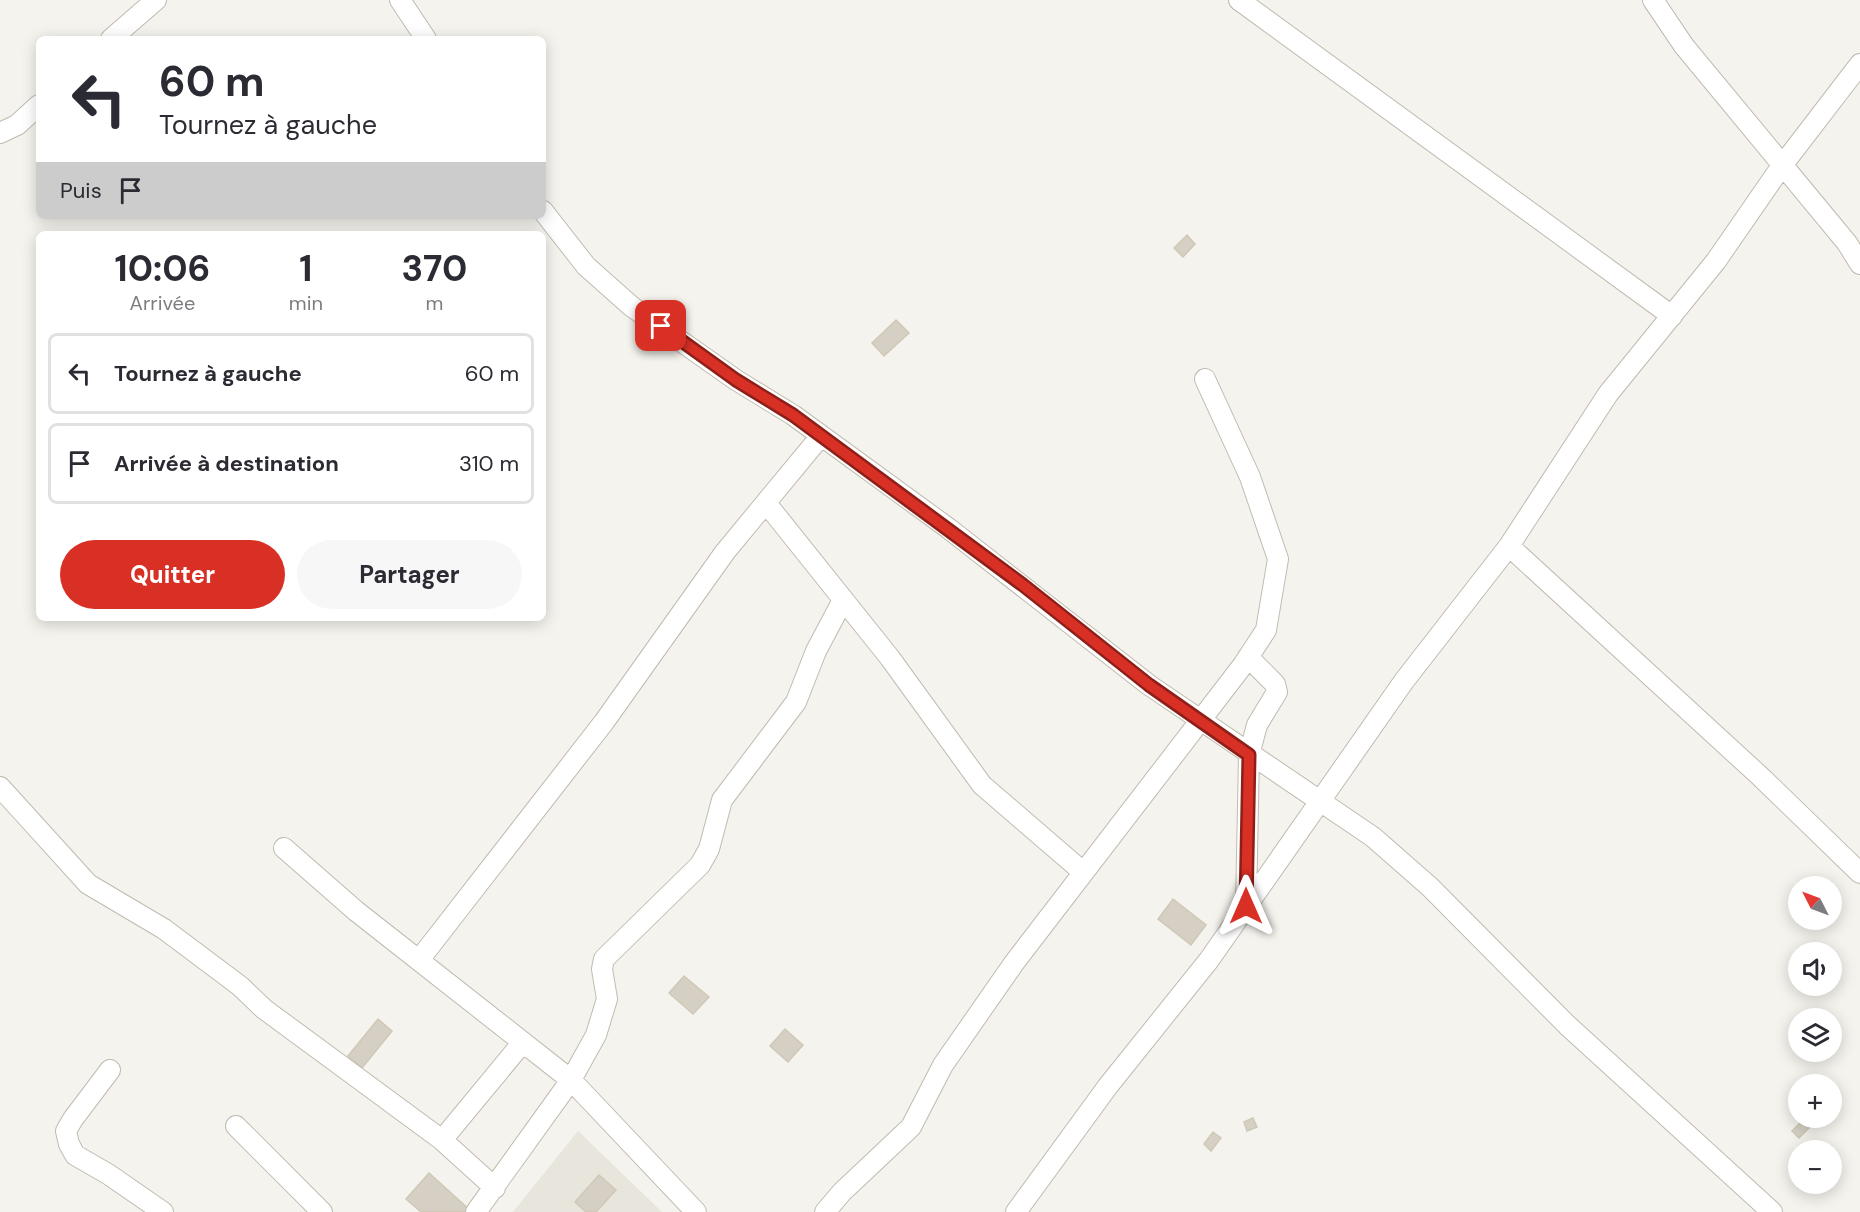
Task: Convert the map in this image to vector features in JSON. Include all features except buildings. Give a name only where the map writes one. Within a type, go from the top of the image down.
[{"type":"street","points":[[114,36],[156,0]]},
{"type":"street","points":[[400,0],[424,36]]},
{"type":"street","points":[[1239,0],[1672,316]]},
{"type":"street","points":[[1653,0],[1684,46],[1847,243],[1860,264]]},
{"type":"street","points":[[1016,1212],[1108,1086],[1209,960],[1404,681],[1509,546],[1608,394],[1716,261],[1781,166],[1860,64]]},
{"type":"street","points":[[0,133],[17,125],[36,108]]},
{"type":"street","points":[[546,215],[586,266],[631,306],[736,380],[793,415],[820,437],[957,535],[1149,685],[1373,837],[1430,887],[1567,1025],[1772,1212]]},
{"type":"street","points":[[825,1212],[911,1127],[943,1065],[1014,963],[1198,719],[1248,657],[1266,630],[1278,559],[1250,477],[1205,379]]},
{"type":"street","points":[[419,960],[604,722],[725,552],[820,437]]},
{"type":"street","points":[[766,502],[890,658],[982,785],[1083,872]]},
{"type":"street","points":[[1509,546],[1762,778],[1860,873]]},
{"type":"street","points":[[476,1212],[572,1080],[604,1016],[607,999],[602,969],[604,959],[700,865],[709,849],[722,800],[796,702],[816,651],[843,600]]},
{"type":"street","points":[[1246,906],[1249,755],[1257,725],[1277,692],[1275,684],[1248,657]]},
{"type":"street","points":[[0,787],[88,884],[164,929],[240,986],[264,1009],[442,1140],[495,1188]]},
{"type":"street","points":[[284,848],[356,911],[572,1080],[696,1212]]},
{"type":"street","points":[[442,1140],[523,1042]]},
{"type":"street","points":[[110,1070],[69,1125],[66,1131],[69,1144],[75,1155],[108,1174],[163,1212]]},
{"type":"street","points":[[236,1126],[322,1212]]},
{"type":"shaded area","points":[[578,1131],[662,1212],[513,1212]]},
{"type":"route","points":[[661,326],[692,346],[736,380],[793,415],[820,437],[948,528],[1060,613],[1149,685],[1249,755],[1246,906]]}]
